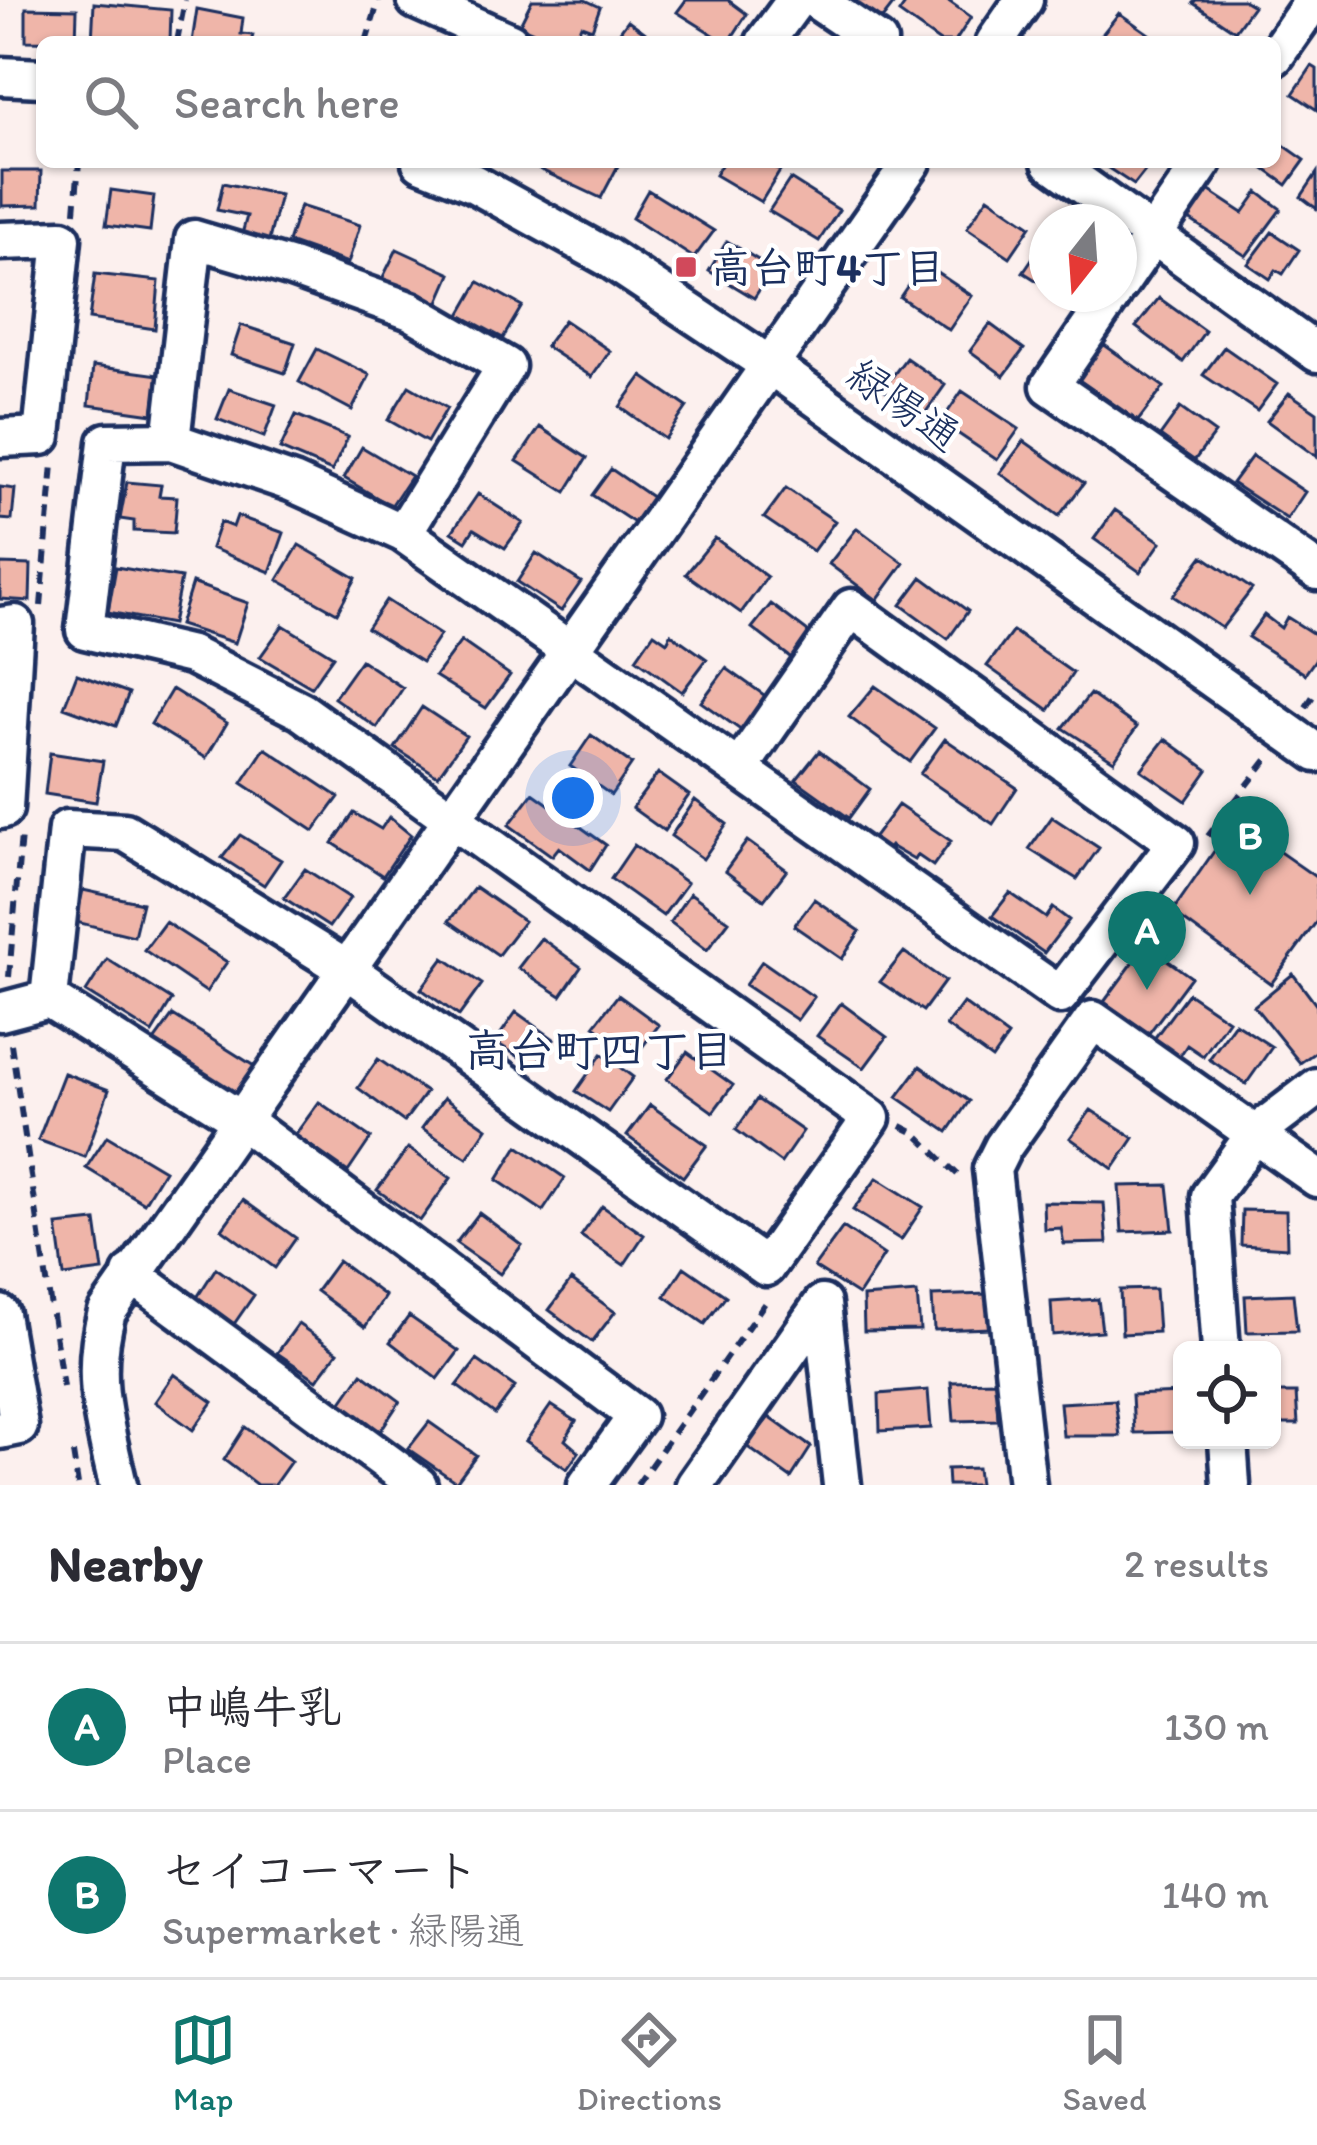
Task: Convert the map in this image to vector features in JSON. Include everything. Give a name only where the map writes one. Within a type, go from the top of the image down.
[{"type":"street","points":[[416,0],[497,36]]},
{"type":"street","points":[[769,36],[796,0]]},
{"type":"street","points":[[816,0],[869,36]]},
{"type":"street","points":[[999,36],[1024,0]]},
{"type":"street","points":[[1281,47],[1313,0]]},
{"type":"street","points":[[0,76],[36,77]]},
{"type":"street","name":"緑陽通","points":[[436,168],[473,183],[607,257],[771,366],[1317,753]]},
{"type":"street","points":[[118,1485],[97,1375],[97,1348],[106,1312],[909,168]]},
{"type":"street","points":[[1059,168],[1316,349]]},
{"type":"street","points":[[1137,259],[1199,168]]},
{"type":"street","points":[[0,241],[62,239],[42,436],[0,438]]},
{"type":"street","points":[[171,441],[194,239],[411,311],[506,366],[403,533]]},
{"type":"street","points":[[1101,312],[1050,386],[1317,571]]},
{"type":"street","points":[[49,999],[67,829],[125,832],[345,968],[766,1267],[871,1118],[301,711],[191,655],[85,630],[107,442],[171,441],[293,483],[403,533],[1060,995],[1176,843],[851,608],[740,769]]},
{"type":"street","points":[[0,626],[15,624],[4,809],[0,810]]},
{"type":"street","points":[[0,1012],[49,999],[241,1120],[637,1416],[587,1485]]},
{"type":"street","points":[[1027,1485],[992,1169],[1093,1020],[1317,1178]]},
{"type":"street","points":[[1220,1341],[1210,1196],[1255,1134],[1317,1087]]},
{"type":"street","points":[[130,1274],[418,1485]]},
{"type":"street","points":[[695,1485],[822,1304],[842,1485]]},
{"type":"street","points":[[0,1314],[19,1426],[0,1430]]},
{"type":"street","points":[[1229,1449],[1231,1485]]},
{"type":"path","points":[[178,36],[185,0]]},
{"type":"path","points":[[368,36],[379,0]]},
{"type":"path","points":[[871,1118],[887,1130],[901,1126],[915,1133],[953,1174],[992,1187]]},
{"type":"path","points":[[637,1485],[782,1279]]},
{"type":"building","points":[[532,0],[585,0],[600,7],[592,29],[581,25],[576,36],[543,36],[519,26]]},
{"type":"building","points":[[686,0],[728,0],[747,14],[733,36],[715,36],[677,12]]},
{"type":"building","points":[[850,0],[897,0],[880,22]]},
{"type":"building","points":[[908,0],[947,0],[971,17],[959,36],[932,36],[899,13]]},
{"type":"building","points":[[1243,0],[1253,6],[1235,31],[1193,3]]},
{"type":"building","points":[[94,3],[171,10],[170,36],[92,36]]},
{"type":"building","points":[[26,8],[77,9],[76,36],[36,36],[36,41],[26,41]]},
{"type":"building","points":[[197,9],[243,18],[241,34],[253,35],[253,36],[193,36]]},
{"type":"building","points":[[1119,13],[1152,36],[1101,36]]},
{"type":"building","points":[[628,20],[650,36],[616,36]]},
{"type":"building","points":[[1312,66],[1317,69],[1317,110],[1293,94]]},
{"type":"building","points":[[1281,143],[1305,160],[1287,185],[1263,168],[1281,168]]},
{"type":"building","points":[[540,168],[617,168],[601,198]]},
{"type":"building","points":[[719,168],[780,171],[761,202],[715,175]]},
{"type":"building","points":[[1108,168],[1147,168],[1134,185]]},
{"type":"building","points":[[2,171],[41,171],[40,205],[2,206]]},
{"type":"building","points":[[1317,173],[1317,209],[1301,197]]},
{"type":"building","points":[[790,179],[839,210],[819,241],[769,211]]},
{"type":"building","points":[[223,183],[280,195],[269,240],[242,234],[247,216],[217,210]]},
{"type":"building","points":[[1205,188],[1243,213],[1258,192],[1281,209],[1246,256],[1186,217]]},
{"type":"building","points":[[111,190],[154,196],[150,231],[106,225]]},
{"type":"building","points":[[648,190],[714,231],[694,258],[632,218]]},
{"type":"building","points":[[988,197],[1029,225],[1010,257],[967,228]]},
{"type":"building","points":[[300,206],[360,225],[348,263],[288,242]]},
{"type":"building","points":[[1272,232],[1299,250],[1283,274],[1276,270],[1270,279],[1248,264]]},
{"type":"building","points":[[727,241],[773,269],[754,298],[709,271]]},
{"type":"building","points":[[397,249],[451,274],[437,306],[382,279]]},
{"type":"building","points":[[923,263],[972,296],[949,330],[900,297]]},
{"type":"building","points":[[95,274],[159,281],[155,329],[89,319]]},
{"type":"building","points":[[479,282],[522,306],[503,338],[460,315]]},
{"type":"building","points":[[1159,298],[1205,331],[1183,362],[1136,327]]},
{"type":"building","points":[[564,320],[610,351],[592,377],[545,346]]},
{"type":"building","points":[[990,324],[1024,349],[1004,376],[970,351]]},
{"type":"building","points":[[241,325],[295,343],[285,373],[231,355]]},
{"type":"building","points":[[1103,344],[1164,387],[1138,421],[1079,380]]},
{"type":"building","points":[[1224,347],[1277,384],[1257,411],[1203,375]]},
{"type":"building","points":[[317,349],[370,375],[352,410],[299,382]]},
{"type":"building","points":[[906,358],[945,385],[923,416],[883,389]]},
{"type":"building","points":[[93,366],[159,375],[153,414],[89,405]]},
{"type":"building","points":[[642,376],[687,407],[665,439],[620,407]]},
{"type":"building","points":[[409,386],[447,408],[427,442],[388,420]]},
{"type":"building","points":[[229,389],[276,405],[264,437],[217,419]]},
{"type":"building","points":[[962,391],[1019,429],[997,460],[941,422]]},
{"type":"building","points":[[1289,393],[1317,412],[1317,457],[1267,421]]},
{"type":"building","points":[[1180,408],[1215,433],[1194,461],[1160,436]]},
{"type":"building","points":[[296,415],[348,437],[332,471],[280,449]]},
{"type":"building","points":[[540,427],[587,458],[566,492],[517,461]]},
{"type":"building","points":[[1024,441],[1084,483],[1059,516],[1000,473]]},
{"type":"building","points":[[362,447],[411,476],[391,506],[344,478]]},
{"type":"building","points":[[1252,456],[1305,492],[1287,519],[1232,483]]},
{"type":"building","points":[[611,469],[656,500],[639,526],[592,495]]},
{"type":"building","points":[[127,482],[161,485],[159,496],[177,497],[174,533],[134,531],[134,521],[120,519]]},
{"type":"building","points":[[0,487],[15,489],[12,520],[0,519]]},
{"type":"building","points":[[786,488],[835,521],[813,551],[764,518]]},
{"type":"building","points":[[478,494],[523,523],[505,548],[474,529],[466,541],[452,532]]},
{"type":"building","points":[[1115,510],[1161,542],[1140,572],[1094,539]]},
{"type":"building","points":[[237,516],[284,533],[270,572],[211,548],[220,522],[233,527]]},
{"type":"building","points":[[857,528],[904,563],[877,600],[829,564]]},
{"type":"building","points":[[715,538],[767,577],[741,613],[686,574]]},
{"type":"building","points":[[299,545],[356,578],[337,613],[278,580]]},
{"type":"building","points":[[536,553],[581,582],[561,611],[517,582]]},
{"type":"building","points":[[1203,556],[1252,589],[1222,628],[1173,596]]},
{"type":"building","points":[[0,564],[31,565],[30,601],[0,599]]},
{"type":"building","points":[[116,567],[181,578],[172,624],[108,612]]},
{"type":"building","points":[[922,577],[968,611],[948,639],[901,605]]},
{"type":"building","points":[[192,583],[248,603],[235,643],[179,625]]},
{"type":"building","points":[[386,600],[440,635],[422,662],[367,628]]},
{"type":"building","points":[[771,604],[812,635],[794,660],[752,628]]},
{"type":"building","points":[[1264,615],[1281,628],[1287,617],[1317,636],[1317,657],[1305,674],[1248,637]]},
{"type":"building","points":[[283,625],[333,656],[311,687],[260,657]]},
{"type":"building","points":[[1013,631],[1073,673],[1049,710],[987,666]]},
{"type":"building","points":[[654,633],[667,642],[671,634],[707,659],[682,692],[636,659]]},
{"type":"building","points":[[461,641],[510,675],[486,708],[435,676]]},
{"type":"building","points":[[361,660],[403,688],[377,728],[334,698]]},
{"type":"building","points":[[726,668],[774,702],[749,736],[701,702]]},
{"type":"building","points":[[77,674],[129,693],[116,726],[64,707]]},
{"type":"building","points":[[875,686],[935,728],[910,762],[849,717]]},
{"type":"building","points":[[172,689],[227,723],[206,758],[151,724]]},
{"type":"building","points":[[1090,694],[1137,727],[1114,761],[1063,728]]},
{"type":"building","points":[[422,707],[466,736],[438,776],[395,748]]},
{"type":"building","points":[[591,735],[632,764],[611,795],[570,766]]},
{"type":"building","points":[[945,739],[1017,788],[993,824],[920,774]]},
{"type":"building","points":[[1165,739],[1208,770],[1186,801],[1141,770]]},
{"type":"building","points":[[265,748],[339,797],[314,831],[242,783]]},
{"type":"building","points":[[819,751],[870,789],[849,818],[796,780]]},
{"type":"building","points":[[50,753],[103,761],[96,802],[45,794]]},
{"type":"building","points":[[658,773],[689,795],[664,831],[632,808]]},
{"type":"building","points":[[533,793],[606,845],[590,870],[559,847],[552,856],[509,825]]},
{"type":"building","points":[[695,800],[727,824],[703,859],[671,836]]},
{"type":"building","points":[[898,805],[951,841],[933,866],[890,846],[886,851],[872,840]]},
{"type":"building","points":[[354,813],[381,829],[389,817],[411,835],[383,876],[333,843]]},
{"type":"building","points":[[1052,817],[1099,848],[1077,879],[1029,849]]},
{"type":"building","points":[[1235,821],[1317,878],[1317,921],[1271,984],[1172,912]]},
{"type":"building","points":[[240,835],[281,860],[264,885],[222,858]]},
{"type":"building","points":[[747,841],[787,870],[764,900],[725,871]]},
{"type":"building","points":[[634,845],[687,883],[663,916],[611,879]]},
{"type":"building","points":[[305,869],[350,898],[329,927],[284,898]]},
{"type":"building","points":[[475,887],[524,921],[498,955],[449,921]]},
{"type":"building","points":[[83,890],[142,903],[134,936],[76,922]]},
{"type":"building","points":[[690,893],[729,921],[707,950],[670,922]]},
{"type":"building","points":[[1010,893],[1046,918],[1053,908],[1069,920],[1044,953],[992,916]]},
{"type":"building","points":[[814,899],[860,931],[842,959],[794,926]]},
{"type":"building","points":[[165,922],[227,962],[206,992],[144,950]]},
{"type":"building","points":[[541,938],[581,967],[561,996],[518,968]]},
{"type":"building","points":[[1146,945],[1191,977],[1149,1033],[1104,1002]]},
{"type":"building","points":[[904,952],[945,981],[923,1011],[880,982]]},
{"type":"building","points":[[444,958],[482,984],[459,1016],[421,989]]},
{"type":"building","points":[[107,959],[172,1000],[152,1033],[86,992]]},
{"type":"building","points":[[762,961],[814,997],[797,1020],[745,985]]},
{"type":"building","points":[[1293,974],[1317,1006],[1317,1051],[1300,1063],[1254,1006]]},
{"type":"building","points":[[1188,993],[1228,1020],[1203,1056],[1187,1045],[1178,1059],[1153,1040]]},
{"type":"building","points":[[618,995],[659,1025],[636,1055],[594,1026]]},
{"type":"building","points":[[841,1003],[887,1037],[864,1068],[817,1036]]},
{"type":"building","points":[[963,1003],[1008,1036],[992,1059],[946,1026]]},
{"type":"building","points":[[516,1012],[554,1039],[534,1066],[495,1042]]},
{"type":"building","points":[[173,1015],[262,1071],[242,1098],[154,1041]]},
{"type":"building","points":[[1235,1023],[1272,1047],[1246,1084],[1209,1059]]},
{"type":"building","points":[[687,1052],[733,1085],[713,1112],[667,1079]]},
{"type":"building","points":[[602,1054],[633,1077],[608,1112],[576,1091]]},
{"type":"building","points":[[378,1059],[426,1092],[404,1122],[358,1088]]},
{"type":"building","points":[[920,1066],[969,1101],[948,1132],[897,1097]]},
{"type":"building","points":[[64,1073],[109,1090],[85,1157],[38,1140]]},
{"type":"building","points":[[444,1098],[487,1128],[467,1158],[422,1128]]},
{"type":"building","points":[[757,1099],[803,1131],[781,1163],[736,1130]]},
{"type":"building","points":[[319,1102],[371,1138],[348,1172],[295,1135]]},
{"type":"building","points":[[650,1105],[707,1145],[683,1177],[627,1136]]},
{"type":"building","points":[[1091,1110],[1134,1138],[1113,1169],[1070,1138]]},
{"type":"building","points":[[107,1136],[164,1170],[144,1203],[86,1168]]},
{"type":"building","points":[[518,1146],[565,1178],[543,1211],[497,1180]]},
{"type":"building","points":[[408,1148],[451,1178],[420,1221],[377,1190]]},
{"type":"building","points":[[877,1178],[923,1207],[901,1240],[853,1210]]},
{"type":"building","points":[[1168,1185],[1173,1230],[1122,1232],[1119,1186]]},
{"type":"building","points":[[243,1200],[296,1238],[275,1268],[222,1229]]},
{"type":"building","points":[[1043,1202],[1104,1203],[1107,1243],[1064,1244],[1061,1228],[1044,1229]]},
{"type":"building","points":[[602,1206],[644,1235],[624,1265],[581,1236]]},
{"type":"building","points":[[1242,1210],[1286,1211],[1287,1248],[1241,1245]]},
{"type":"building","points":[[479,1213],[522,1245],[500,1274],[456,1243]]},
{"type":"building","points":[[96,1221],[103,1271],[64,1276],[57,1225]]},
{"type":"building","points":[[843,1227],[884,1255],[858,1295],[814,1267]]},
{"type":"building","points":[[338,1261],[385,1296],[365,1327],[316,1291]]},
{"type":"building","points":[[684,1267],[726,1296],[705,1324],[665,1296]]},
{"type":"building","points":[[216,1268],[254,1295],[234,1324],[196,1299]]},
{"type":"building","points":[[571,1280],[615,1312],[592,1342],[549,1310]]},
{"type":"building","points":[[1155,1289],[1158,1332],[1122,1334],[1120,1290]]},
{"type":"building","points":[[917,1293],[920,1330],[864,1331],[863,1297]]},
{"type":"building","points":[[987,1294],[992,1328],[934,1330],[932,1296]]},
{"type":"building","points":[[1293,1294],[1297,1331],[1247,1332],[1245,1296]]},
{"type":"building","points":[[1098,1299],[1102,1331],[1053,1335],[1051,1302]]},
{"type":"building","points":[[409,1316],[459,1351],[438,1379],[390,1342]]},
{"type":"building","points":[[298,1324],[338,1352],[317,1380],[277,1353]]},
{"type":"building","points":[[477,1360],[515,1387],[495,1414],[457,1386]]},
{"type":"building","points":[[362,1373],[400,1401],[379,1433],[339,1406]]},
{"type":"building","points":[[174,1374],[213,1402],[193,1430],[155,1402]]},
{"type":"building","points":[[996,1381],[998,1420],[954,1421],[951,1382]]},
{"type":"building","points":[[928,1390],[931,1428],[880,1431],[879,1394]]},
{"type":"building","points":[[1173,1393],[1173,1432],[1134,1433],[1132,1395]]},
{"type":"building","points":[[1281,1393],[1296,1393],[1298,1424],[1281,1424]]},
{"type":"building","points":[[1115,1400],[1120,1436],[1063,1436],[1060,1403]]},
{"type":"building","points":[[551,1405],[576,1421],[565,1440],[579,1452],[567,1469],[526,1441]]},
{"type":"building","points":[[769,1417],[811,1447],[791,1478],[746,1446]]},
{"type":"building","points":[[429,1422],[476,1455],[456,1482],[408,1449]]},
{"type":"building","points":[[245,1427],[291,1461],[274,1485],[257,1485],[224,1460]]},
{"type":"building","points":[[977,1468],[979,1485],[948,1485],[947,1469]]},
{"type":"place","name":"高台町4丁目","points":[[686,267]]},
{"type":"place","name":"セイコーマート","points":[[1250,895]]},
{"type":"place","name":"中嶋牛乳","points":[[1147,990]]},
{"type":"district","name":"高台町四丁目","points":[[599,1050]]}]
